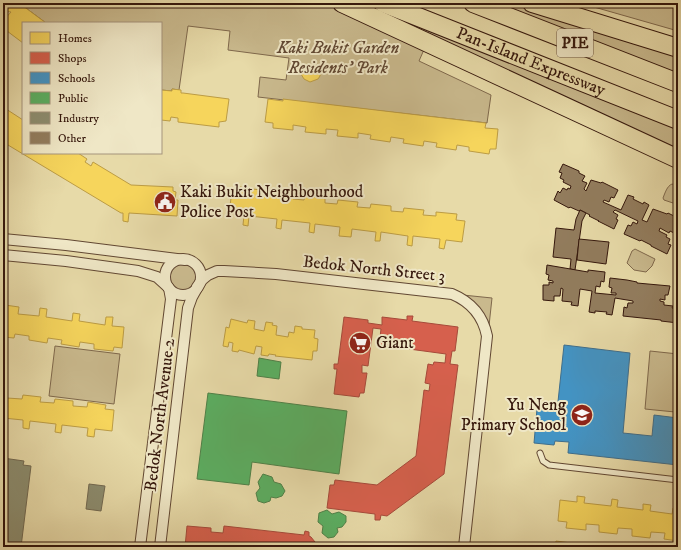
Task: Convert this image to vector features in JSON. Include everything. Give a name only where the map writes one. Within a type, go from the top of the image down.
[{"type":"highway","points":[[342,3],[678,159]]},
{"type":"highway","name":"Pan-Island Expressway","points":[[383,3],[678,120]]},
{"type":"highway","name":"Pan-Island Expressway","points":[[473,3],[678,83]]},
{"type":"highway","points":[[532,3],[678,48]]},
{"type":"street","points":[[3,239],[66,244],[185,260],[193,263],[199,270],[200,279],[197,288],[190,294],[182,295],[173,292],[158,276],[138,271],[66,260],[3,255]]},
{"type":"street","points":[[168,288],[165,278],[167,269],[174,262],[185,260]]},
{"type":"street","name":"Bedok North Street 3","points":[[197,288],[206,277],[217,271],[271,273],[452,294],[464,300],[474,309],[484,324],[488,336],[464,547]]},
{"type":"street","name":"Bedok North Avenue 2","points":[[140,547],[171,297],[168,288]]},
{"type":"street","name":"Bedok North Avenue 2","points":[[160,547],[188,308],[197,288]]},
{"type":"lane","points":[[540,453],[543,462],[549,465],[678,480]]},
{"type":"green space","name":"Kaki Bukit Garden Residents' Park","points":[[19,3],[336,3],[426,45],[419,61],[491,95],[487,123],[258,97],[260,77],[286,80],[289,58],[228,50],[230,31],[188,26],[179,90],[162,90],[162,22],[45,22]]},
{"type":"green space","points":[[343,3],[381,3],[678,121],[678,159]]},
{"type":"green space","points":[[474,3],[531,3],[678,49],[678,84]]},
{"type":"green space","points":[[580,3],[678,3],[678,31]]},
{"type":"green space","points":[[672,184],[678,186],[678,198],[673,203],[664,200],[663,198],[667,188]]},
{"type":"green space","points":[[635,249],[655,259],[652,266],[646,272],[634,270],[627,263],[632,251]]},
{"type":"green space","points":[[189,261],[196,265],[200,275],[191,293],[180,295],[172,290],[166,277],[166,271],[174,262]]},
{"type":"green space","points":[[453,294],[492,298],[488,335],[486,328]]},
{"type":"green space","points":[[55,346],[120,354],[114,404],[49,396]]},
{"type":"green space","points":[[650,351],[678,354],[678,382],[675,412],[645,409]]},
{"type":"building: Homes","points":[[3,3],[19,3],[45,22],[22,22],[22,42],[3,28],[5,23],[3,21],[11,12],[3,11]]},
{"type":"building: Homes","points":[[303,64],[321,66],[320,76],[318,79],[310,82],[304,79],[301,74]]},
{"type":"building: Homes","points":[[172,89],[181,90],[181,93],[229,99],[226,121],[219,122],[219,127],[178,122],[178,118],[171,117],[170,121],[162,120],[162,90],[172,91]]},
{"type":"building: Homes","points":[[268,99],[283,101],[283,99],[486,123],[485,128],[498,129],[496,149],[490,149],[489,154],[469,151],[469,147],[457,145],[456,150],[436,147],[437,143],[424,141],[423,146],[403,143],[404,139],[391,137],[390,142],[370,139],[371,135],[358,133],[358,138],[337,136],[338,130],[326,129],[326,134],[305,132],[306,127],[293,125],[293,130],[273,128],[273,123],[265,122]]},
{"type":"building: Homes","points":[[3,107],[22,119],[22,153],[3,142]]},
{"type":"building: Homes","points":[[23,154],[80,154],[87,159],[85,162],[91,166],[93,162],[131,185],[173,187],[173,191],[176,192],[175,200],[178,200],[177,216],[129,213],[128,222],[123,221],[123,213]]},
{"type":"building: Homes","points":[[240,187],[260,190],[260,195],[272,196],[273,191],[293,194],[293,199],[304,200],[305,196],[325,198],[325,203],[337,204],[338,200],[358,202],[357,207],[370,208],[371,204],[391,206],[391,211],[403,212],[404,208],[424,210],[423,215],[436,216],[436,212],[457,214],[456,220],[465,221],[462,242],[446,240],[444,249],[439,248],[440,239],[413,236],[412,246],[407,245],[408,236],[381,232],[380,241],[375,241],[376,232],[352,229],[351,237],[339,236],[340,227],[315,224],[314,233],[309,232],[310,223],[282,220],[281,229],[276,228],[277,219],[249,216],[248,226],[243,225],[244,215],[229,213],[232,191],[240,192]]},
{"type":"building: Homes","points":[[5,305],[19,307],[18,314],[39,316],[40,308],[47,309],[46,317],[72,321],[73,313],[80,314],[79,321],[105,325],[106,317],[113,317],[112,326],[124,327],[122,348],[114,347],[113,351],[94,349],[94,344],[80,342],[79,347],[61,344],[62,340],[48,338],[47,343],[29,340],[29,336],[15,334],[14,338],[3,337],[3,312]]},
{"type":"building: Homes","points":[[231,319],[247,323],[248,320],[255,321],[254,329],[264,331],[266,322],[273,323],[272,325],[277,326],[276,335],[288,337],[289,332],[294,333],[295,326],[302,327],[302,329],[315,330],[314,338],[318,339],[317,351],[313,351],[312,360],[269,354],[268,356],[261,355],[262,347],[256,346],[254,354],[239,350],[238,352],[232,351],[233,343],[229,342],[228,347],[223,346],[226,327],[229,328]]},
{"type":"building: Homes","points":[[3,393],[7,394],[7,398],[22,399],[23,395],[41,397],[40,402],[54,403],[55,399],[73,401],[73,406],[87,407],[88,402],[106,405],[105,409],[114,410],[112,431],[95,429],[94,437],[87,436],[88,428],[62,425],[61,433],[55,432],[56,424],[30,421],[29,429],[23,428],[23,420],[3,418]]},
{"type":"building: Homes","points":[[577,496],[585,497],[584,503],[611,506],[612,499],[618,500],[617,507],[643,510],[643,504],[651,505],[650,511],[672,514],[673,508],[677,508],[678,541],[664,539],[665,533],[651,532],[650,538],[632,536],[632,529],[618,528],[617,534],[599,532],[599,525],[586,524],[586,530],[566,528],[567,522],[558,521],[560,500],[577,502]]},
{"type":"building: Homes","points":[[556,541],[586,545],[586,547],[555,547]]},
{"type":"building: Shops","points":[[407,316],[413,316],[412,321],[458,327],[455,351],[452,351],[450,364],[458,365],[444,474],[387,516],[381,515],[380,520],[375,520],[375,514],[327,508],[330,485],[334,485],[335,480],[377,485],[416,456],[424,390],[429,391],[430,384],[425,383],[428,364],[433,365],[434,362],[445,363],[446,354],[409,349],[409,345],[402,344],[401,349],[379,346],[381,329],[373,328],[368,366],[362,365],[362,373],[367,373],[364,393],[360,393],[359,397],[334,394],[337,369],[334,369],[334,364],[338,364],[344,317],[368,320],[368,323],[382,325],[382,317],[407,320]]},
{"type":"building: Shops","points":[[187,526],[211,528],[211,532],[223,533],[224,526],[304,535],[305,531],[309,532],[309,536],[319,547],[185,547]]},
{"type":"building: Schools","points":[[564,345],[630,353],[623,433],[652,436],[654,415],[678,418],[678,465],[568,453],[569,442],[555,441],[554,445],[534,443],[537,409],[557,411]]},
{"type":"building: Public","points":[[259,358],[281,362],[279,379],[257,376]]},
{"type":"building: Public","points":[[208,393],[347,411],[339,474],[252,462],[249,485],[197,479]]},
{"type":"building: Public","points":[[263,474],[272,477],[274,482],[281,484],[285,491],[282,496],[276,498],[271,497],[270,501],[264,503],[258,501],[256,493],[260,488],[258,482]]},
{"type":"building: Public","points":[[327,510],[332,514],[339,512],[346,516],[346,522],[342,527],[337,528],[338,532],[334,537],[328,538],[322,533],[323,526],[318,522],[319,513]]},
{"type":"building: Industry","points":[[3,458],[24,461],[23,465],[31,466],[21,547],[3,547]]},
{"type":"building: Industry","points":[[89,484],[105,486],[101,511],[86,509]]},
{"type":"building: Other","points":[[563,164],[579,171],[579,173],[585,176],[582,181],[587,183],[584,189],[586,191],[591,180],[602,182],[618,190],[614,198],[611,197],[609,202],[604,200],[603,202],[621,210],[628,195],[634,197],[633,199],[643,204],[644,202],[649,205],[642,220],[647,222],[653,209],[667,214],[668,213],[678,218],[678,229],[677,228],[674,233],[670,231],[669,233],[660,228],[659,231],[667,235],[666,237],[670,239],[668,244],[671,245],[667,254],[641,240],[640,241],[624,234],[628,225],[631,226],[633,222],[637,224],[638,221],[615,210],[613,212],[618,215],[616,219],[618,220],[614,229],[580,210],[569,208],[554,200],[558,191],[560,193],[563,188],[567,190],[568,188],[570,189],[571,186],[563,182],[564,180],[560,178],[562,173],[559,172]]},
{"type":"building: Other","points":[[580,210],[586,213],[582,221],[575,270],[570,269],[571,259],[553,257],[556,228],[574,230],[576,219]]},
{"type":"building: Other","points":[[579,239],[609,242],[606,264],[577,260]]},
{"type":"building: Other","points":[[547,265],[588,272],[588,270],[605,272],[604,282],[601,281],[600,287],[596,286],[595,293],[616,295],[616,293],[611,293],[612,288],[609,287],[610,278],[637,283],[670,286],[668,295],[665,295],[665,300],[660,299],[660,301],[664,302],[664,305],[673,306],[672,308],[677,309],[678,323],[623,316],[624,307],[627,308],[628,303],[633,303],[633,301],[615,298],[612,315],[606,314],[607,312],[589,312],[592,291],[580,289],[578,306],[571,305],[572,302],[562,301],[563,289],[561,288],[560,296],[554,296],[554,301],[543,300],[543,285],[549,285],[549,282],[553,283],[553,281],[548,280],[549,275],[546,274]]},
{"type":"place","name":"Kaki Bukit Neighbourhood Police Post","points":[[165,202]]},
{"type":"place","name":"Giant","points":[[360,343]]},
{"type":"place","name":"Yu Neng Primary School","points":[[582,415]]}]
